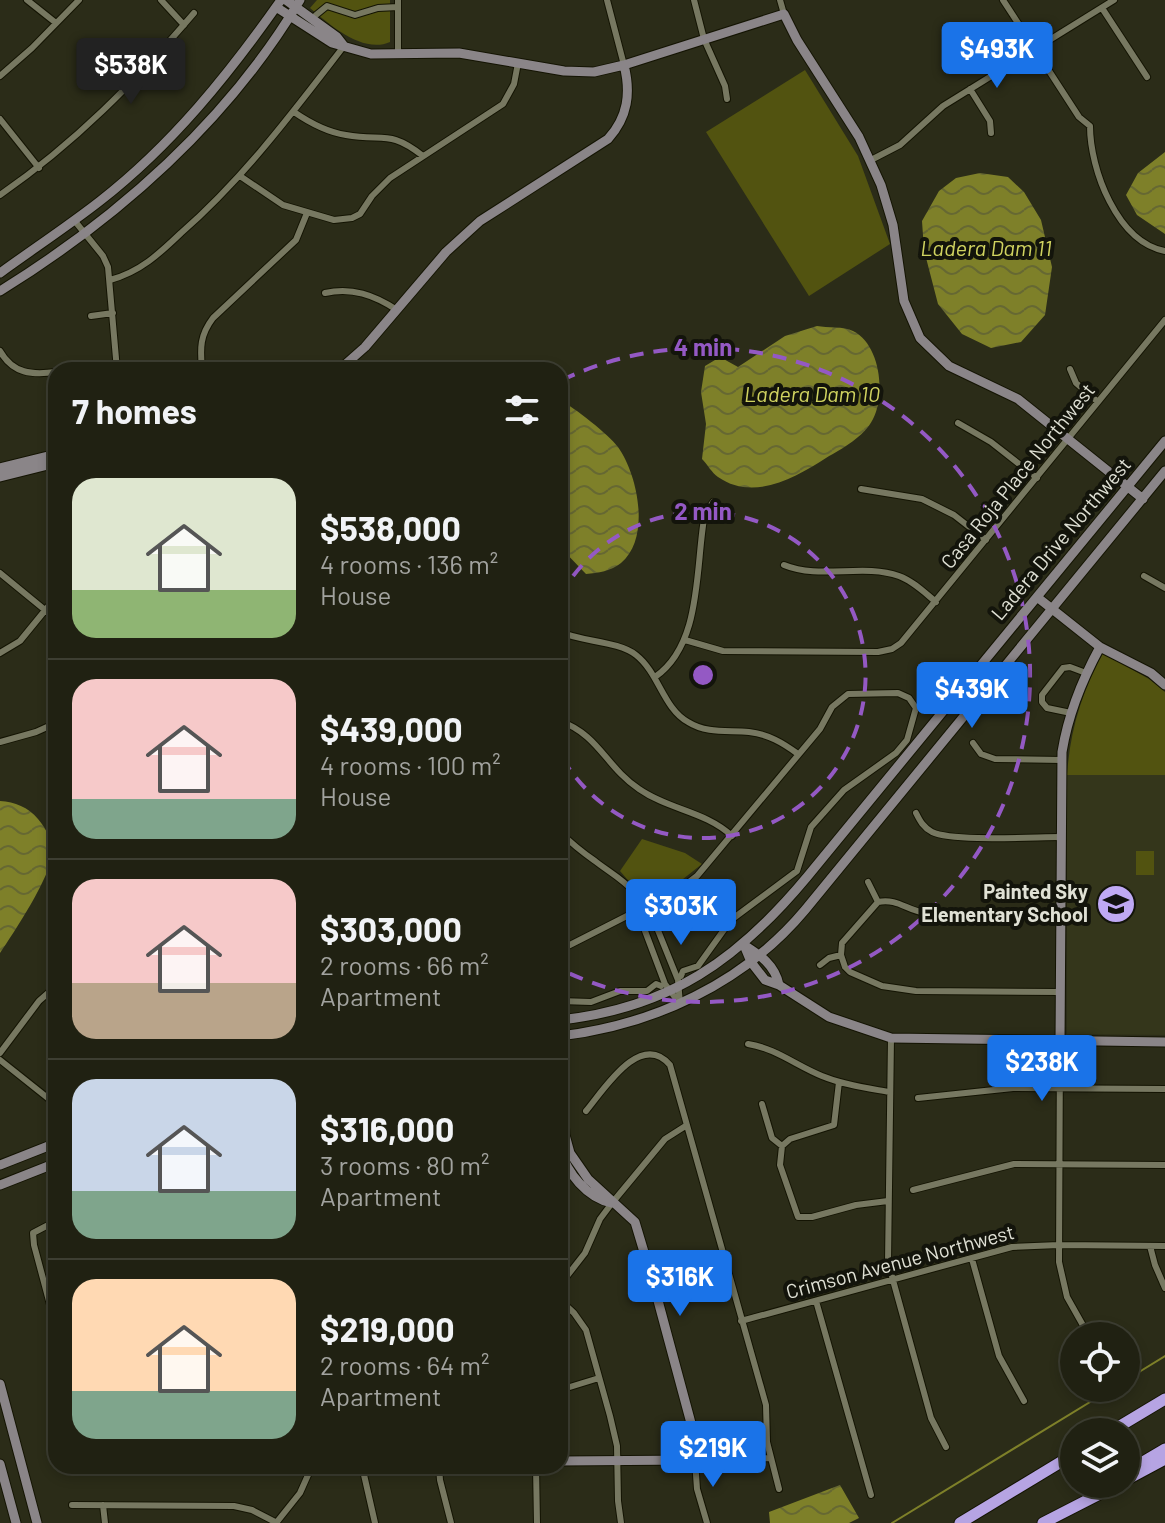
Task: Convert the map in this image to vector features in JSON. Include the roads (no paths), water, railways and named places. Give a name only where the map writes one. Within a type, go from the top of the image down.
[{"type":"highway","points":[[1133,1418],[1165,1397]]},
{"type":"highway","points":[[1140,1464],[1165,1449]]},
{"type":"highway","points":[[1140,1472],[1165,1459]]},
{"type":"highway","points":[[960,1523],[1060,1462]]},
{"type":"highway","points":[[1043,1523],[1084,1498]]},
{"type":"highway","points":[[1043,1523],[1092,1498]]},
{"type":"street","points":[[27,0],[56,23]]},
{"type":"street","points":[[0,76],[79,0]]},
{"type":"street","points":[[161,0],[184,25]]},
{"type":"street","points":[[348,362],[398,311],[446,252],[480,221],[608,139],[618,128],[627,104],[628,85],[607,0]]},
{"type":"street","points":[[694,0],[704,39],[725,86],[727,99]]},
{"type":"street","points":[[780,0],[784,14],[871,160],[893,225],[904,301],[920,338],[949,366],[1018,399],[1143,499]]},
{"type":"street","points":[[1003,0],[1079,117],[1090,126],[1096,172],[1113,204],[1136,237],[1153,248],[1165,251]]},
{"type":"street","points":[[871,160],[900,145],[936,111],[1114,0]]},
{"type":"street","points":[[0,273],[102,200],[171,137],[233,68],[281,2],[337,37],[344,46],[371,54],[459,53],[564,71],[594,72],[784,14]]},
{"type":"street","points":[[316,15],[327,6],[355,15],[398,4],[398,53]]},
{"type":"street","points":[[0,291],[86,234],[136,192],[188,142],[233,91],[295,8]]},
{"type":"street","points":[[1102,8],[1147,77]]},
{"type":"street","points":[[0,195],[39,168],[104,112],[194,13]]},
{"type":"street","points":[[110,280],[129,275],[145,265],[240,176],[344,46]]},
{"type":"street","points":[[240,176],[283,205],[334,220],[352,218],[360,214],[390,178],[503,104],[514,84],[518,63]]},
{"type":"street","points":[[970,89],[990,121],[991,133]]},
{"type":"street","points":[[294,112],[312,124],[344,135],[390,137],[406,142],[423,156]]},
{"type":"street","points":[[0,119],[39,168]]},
{"type":"street","points":[[201,362],[203,331],[296,240],[307,213]]},
{"type":"street","points":[[74,220],[103,256],[110,280],[116,362]]},
{"type":"street","points":[[325,293],[342,290],[366,294],[398,311]]},
{"type":"street","points":[[91,316],[113,313]]},
{"type":"street","name":"Casa Roja Place Northwest","points":[[685,640],[723,651],[878,652],[892,649],[909,635],[1165,320]]},
{"type":"street","points":[[0,351],[10,366],[27,373],[48,372]]},
{"type":"street","points":[[1070,369],[1076,383],[1098,402]]},
{"type":"street","points":[[958,423],[991,442],[1037,478]]},
{"type":"street","name":"Ladera Drive Northwest","points":[[568,1019],[643,1002],[672,984],[699,975],[744,945],[777,914],[1165,441]]},
{"type":"street","points":[[0,468],[48,456]]},
{"type":"street","points":[[0,477],[48,465]]},
{"type":"street","name":"Ladera Drive Northwest","points":[[568,1034],[633,1022],[680,1004],[760,955],[805,910],[1165,471]]},
{"type":"street","points":[[861,489],[904,494],[930,502],[954,515],[986,540]]},
{"type":"street","points":[[655,677],[673,660],[685,640],[692,611],[705,513],[713,502]]},
{"type":"street","points":[[784,565],[798,571],[889,573],[907,580],[936,602]]},
{"type":"street","points":[[0,573],[46,610]]},
{"type":"street","points":[[1144,576],[1165,588]]},
{"type":"street","points":[[1037,597],[1100,647],[1151,673],[1165,685]]},
{"type":"street","points":[[0,653],[20,641],[48,607]]},
{"type":"street","points":[[568,635],[624,648],[641,659],[675,711],[688,722],[709,730],[769,736],[798,754]]},
{"type":"street","points":[[1081,1322],[1067,1297],[1059,1262],[1062,760],[1071,713],[1100,647]]},
{"type":"street","points":[[1071,713],[1047,708],[1042,702],[1042,695],[1063,668],[1070,667],[1086,673]]},
{"type":"street","points":[[568,946],[644,911],[691,882],[706,868],[825,721],[832,707],[848,694],[898,693],[909,698],[916,708]]},
{"type":"street","points":[[916,708],[935,706],[945,696]]},
{"type":"street","points":[[568,1001],[591,1002],[620,991],[647,991],[656,984],[672,984],[683,971],[698,966],[731,920],[797,871],[811,827],[844,790],[896,753],[907,740],[916,708]]},
{"type":"street","points":[[568,725],[588,735],[611,764],[639,789],[670,806],[708,818],[732,836]]},
{"type":"street","points":[[0,742],[48,727]]},
{"type":"street","points":[[973,743],[981,754],[995,759],[1062,760]]},
{"type":"street","points":[[916,813],[922,825],[930,831],[949,836],[1061,837]]},
{"type":"street","points":[[568,839],[598,864],[621,878],[644,911],[653,918],[672,984]]},
{"type":"street","points":[[868,882],[878,902]]},
{"type":"street","points":[[1060,914],[934,914],[913,910],[897,901],[878,902],[842,943],[841,955],[850,972],[897,989],[1060,992]]},
{"type":"street","points":[[644,911],[642,923],[680,1004]]},
{"type":"street","points":[[744,945],[760,955],[776,972],[779,985]]},
{"type":"street","points":[[744,945],[751,962],[765,980],[779,985],[829,1017],[891,1038],[1165,1042]]},
{"type":"street","points":[[820,965],[829,958],[841,955]]},
{"type":"street","points":[[0,1053],[48,998]]},
{"type":"street","points":[[891,1038],[888,1262],[931,1418],[946,1447]]},
{"type":"street","points":[[748,1044],[763,1046],[839,1082],[889,1092]]},
{"type":"street","points":[[586,1111],[633,1058],[658,1056],[670,1065],[766,1405],[770,1458],[779,1489]]},
{"type":"street","points":[[0,1060],[48,1098]]},
{"type":"street","points":[[839,1082],[834,1125],[790,1139],[782,1146],[780,1165],[798,1217],[812,1217],[856,1205],[888,1201]]},
{"type":"street","points":[[918,1098],[1013,1088],[1165,1089]]},
{"type":"street","points":[[762,1104],[772,1138],[782,1146]]},
{"type":"street","points":[[568,1275],[585,1253],[600,1219],[612,1203],[665,1139],[687,1125]]},
{"type":"street","points":[[0,1162],[48,1146]]},
{"type":"street","points":[[913,1190],[1005,1165],[1165,1165]]},
{"type":"street","points":[[0,1185],[48,1166]]},
{"type":"street","points":[[568,1170],[600,1201],[612,1203],[635,1222],[694,1430],[697,1489],[707,1523]]},
{"type":"street","points":[[48,1225],[33,1233],[48,1297]]},
{"type":"street","points":[[1150,1246],[1165,1288]]},
{"type":"street","name":"Crimson Avenue Northwest","points":[[741,1321],[1012,1247],[1165,1246]]},
{"type":"street","points":[[972,1259],[999,1356],[1024,1401]]},
{"type":"street","points":[[816,1301],[871,1495]]},
{"type":"street","points":[[568,1307],[586,1330],[615,1436],[621,1523]]},
{"type":"street","points":[[568,1388],[599,1378]]},
{"type":"street","points":[[0,1384],[37,1523]]},
{"type":"street","points":[[568,1461],[770,1458]]},
{"type":"street","points":[[0,1464],[16,1523]]},
{"type":"street","points":[[72,1505],[234,1506],[252,1510],[276,1523],[300,1493],[308,1474]]},
{"type":"street","points":[[364,1474],[375,1523]]},
{"type":"street","points":[[440,1474],[451,1523]]},
{"type":"street","points":[[536,1474],[537,1523]]},
{"type":"street","points":[[103,1505],[105,1523]]},
{"type":"water","points":[[1165,152],[1165,234],[1137,215],[1126,195],[1138,173]]},
{"type":"water","name":"Ladera Dam 11","points":[[980,173],[1008,177],[1024,192],[1041,220],[1052,267],[1045,315],[1021,342],[991,348],[962,334],[938,304],[924,250],[922,221],[939,191],[956,178]]},
{"type":"water","name":"Ladera Dam 10","points":[[817,326],[849,329],[862,337],[869,347],[875,358],[880,384],[873,419],[859,437],[788,479],[760,487],[746,487],[718,477],[702,459],[706,424],[701,392],[705,366],[720,357],[738,367],[785,336]]},
{"type":"water","points":[[568,405],[618,447],[631,473],[638,506],[639,523],[630,552],[613,568],[586,574],[568,555]]},
{"type":"water","points":[[0,801],[21,806],[41,823],[48,834],[48,869],[0,953]]},
{"type":"water","points":[[840,1485],[859,1518],[849,1523],[770,1523],[769,1512]]},
{"type":"waterway","points":[[1140,1371],[1165,1356]]},
{"type":"waterway","points":[[892,1523],[1090,1402]]},
{"type":"place","name":"Painted Sky Elementary School","points":[[1116,904]]}]
